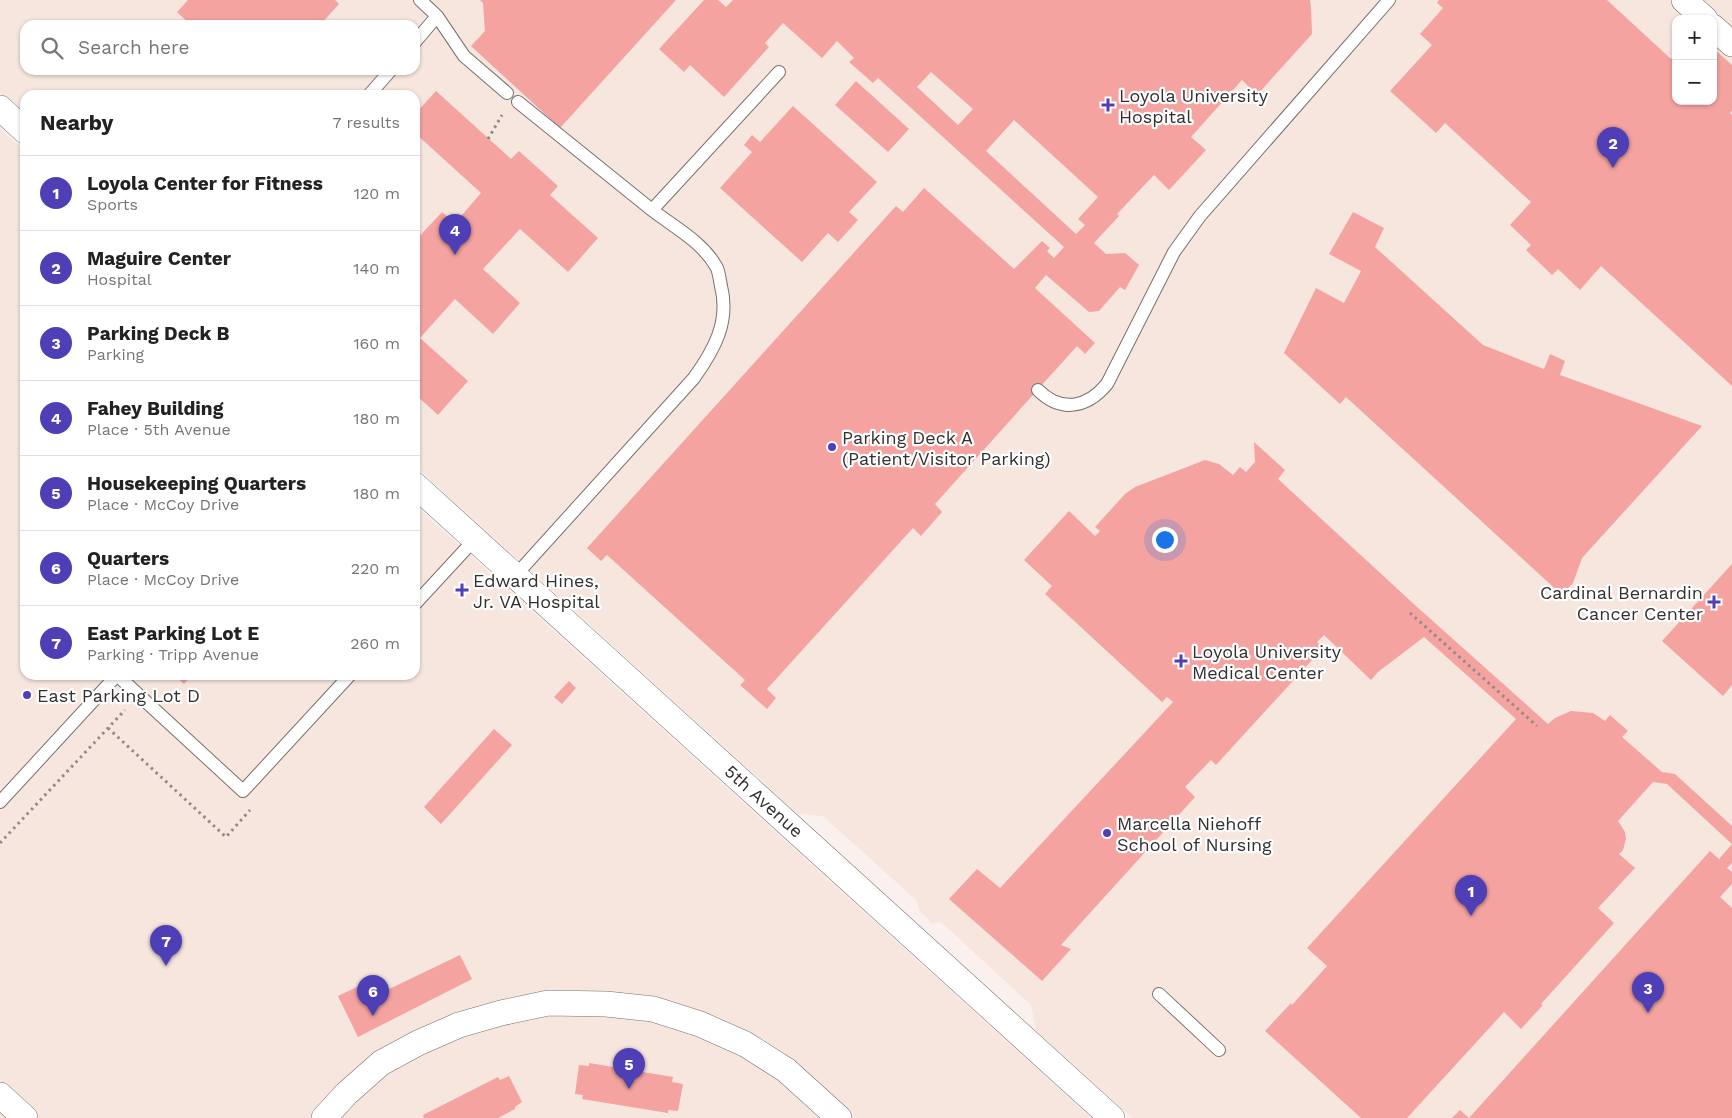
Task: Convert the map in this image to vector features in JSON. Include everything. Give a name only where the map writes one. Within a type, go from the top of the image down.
[{"type":"street","points":[[1684,0],[1701,15]]},
{"type":"street","points":[[1717,31],[1732,44]]},
{"type":"street","points":[[0,108],[20,126]]},
{"type":"street","name":"5th Avenue","points":[[420,490],[1112,1118]]},
{"type":"street","points":[[324,1118],[346,1094],[381,1063],[418,1043],[458,1025],[548,1003],[606,1004],[653,1008],[700,1024],[745,1044],[786,1070],[839,1118]]},
{"type":"street","points":[[0,1095],[25,1118]]},
{"type":"lane","points":[[420,0],[437,16],[464,56],[507,93]]},
{"type":"lane","points":[[1038,390],[1044,396],[1067,406],[1091,400],[1099,394],[1107,384],[1174,252],[1186,234],[1206,208],[1389,0]]},
{"type":"lane","points":[[420,36],[437,16]]},
{"type":"lane","points":[[652,210],[779,72]]},
{"type":"lane","points":[[373,90],[387,75]]},
{"type":"lane","points":[[515,576],[694,378],[709,357],[718,337],[724,314],[723,293],[717,269],[704,250],[518,102]]},
{"type":"lane","points":[[420,598],[474,539]]},
{"type":"lane","points":[[0,802],[112,680]]},
{"type":"lane","points":[[122,680],[243,791],[345,680]]},
{"type":"lane","points":[[1159,994],[1219,1050]]},
{"type":"path","points":[[1410,613],[1537,726]]},
{"type":"path","points":[[0,843],[139,695]]},
{"type":"shaded area","name":"Loyola University Medical Center","points":[[0,0],[1732,0],[1732,1118],[1132,1118],[1036,1031],[1031,1005],[941,922],[932,923],[919,910],[917,901],[823,816],[798,814],[420,471],[420,90],[20,90],[20,111],[0,93]]},
{"type":"shaded area","name":"Edward Hines, Jr. VA Hospital","points":[[0,129],[20,147],[20,680],[420,680],[420,510],[1091,1118],[0,1118]]},
{"type":"building","points":[[188,0],[335,0],[339,4],[325,20],[186,20],[177,12]]},
{"type":"building","points":[[480,0],[676,0],[560,128],[471,46],[485,31],[483,3]]},
{"type":"building","points":[[704,0],[718,0],[726,7],[733,0],[1310,0],[1312,34],[1257,95],[1242,80],[1191,137],[1206,150],[1169,190],[1154,175],[1117,214],[1119,216],[1094,243],[1106,254],[1125,253],[1139,265],[1125,290],[1120,287],[1099,311],[1089,312],[1046,275],[1035,288],[1095,343],[1085,354],[1077,346],[935,504],[942,512],[921,536],[913,528],[767,689],[776,698],[767,709],[740,685],[745,680],[607,555],[601,561],[587,548],[896,206],[903,212],[924,188],[1014,269],[1042,241],[1050,248],[1047,251],[1054,258],[1064,247],[878,78],[873,83],[849,62],[854,58],[837,41],[822,58],[783,23],[765,43],[769,47],[724,97],[690,65],[684,72],[659,49]],"holes":[[[931,72],[973,109],[958,125],[917,87]],[[1014,120],[1098,197],[1078,219],[1085,225],[1076,234],[986,151]]]},
{"type":"building","points":[[1439,0],[1607,0],[1672,58],[1672,105],[1717,105],[1717,52],[1732,65],[1732,111],[1730,113],[1732,115],[1732,386],[1601,266],[1580,290],[1558,269],[1552,275],[1526,250],[1531,245],[1510,225],[1531,202],[1445,123],[1436,133],[1390,91],[1432,45],[1420,34],[1443,8],[1437,3]]},
{"type":"building","points":[[856,81],[909,129],[888,152],[835,105]]},
{"type":"building","points":[[436,91],[511,159],[519,151],[558,186],[550,195],[598,238],[568,272],[520,229],[483,269],[520,303],[493,334],[455,299],[420,338],[420,236],[442,212],[455,223],[481,193],[420,138],[420,109]]},
{"type":"building","points":[[793,106],[877,182],[849,212],[858,220],[838,242],[828,233],[802,262],[720,188],[752,152],[744,145],[752,135],[760,142]]},
{"type":"building","points":[[1353,212],[1384,228],[1375,247],[1483,345],[1544,369],[1550,354],[1565,361],[1560,375],[1702,426],[1582,558],[1573,583],[1562,595],[1346,397],[1340,404],[1284,353],[1316,288],[1344,303],[1361,271],[1329,254]]},
{"type":"building","points":[[420,338],[468,381],[438,415],[420,399]]},
{"type":"building","points":[[1254,442],[1285,470],[1278,479],[1548,724],[1555,718],[1571,711],[1593,713],[1605,721],[1610,715],[1628,731],[1622,737],[1662,772],[1675,774],[1732,826],[1732,844],[1667,784],[1653,782],[1618,821],[1625,832],[1626,839],[1623,850],[1619,854],[1635,868],[1598,908],[1614,923],[1521,1029],[1504,1012],[1407,1118],[1361,1118],[1265,1031],[1291,1003],[1292,1005],[1327,966],[1307,948],[1516,719],[1424,637],[1378,672],[1371,680],[1324,635],[1317,642],[1323,648],[1216,765],[1211,760],[1185,787],[1195,797],[1061,945],[1071,949],[1042,981],[949,899],[977,869],[1000,888],[1173,702],[1167,697],[1162,702],[1045,594],[1052,586],[1024,560],[1069,511],[1095,536],[1100,531],[1095,527],[1125,494],[1135,487],[1205,460],[1219,464],[1233,475],[1240,467],[1246,472],[1255,462]]},
{"type":"building","name":"Cardinal Bernardin Cancer Center","points":[[1732,564],[1732,685],[1723,696],[1662,641]]},
{"type":"building","points":[[180,680],[188,680],[184,684]]},
{"type":"building","points":[[569,681],[576,688],[562,704],[554,697]]},
{"type":"building","points":[[494,729],[512,745],[441,824],[424,807]]},
{"type":"building","points":[[1732,844],[1732,863],[1727,868],[1732,872],[1732,884],[1720,897],[1732,908],[1732,1118],[1469,1118],[1710,851],[1719,859]]},
{"type":"building","points":[[460,955],[472,979],[358,1037],[338,996],[378,977],[383,992]]},
{"type":"building","points":[[589,1063],[673,1077],[672,1082],[683,1084],[678,1111],[668,1110],[668,1113],[582,1099],[583,1095],[575,1094],[579,1065],[589,1066]]},
{"type":"building","points":[[509,1076],[522,1102],[515,1109],[498,1118],[424,1118],[423,1115],[498,1077],[500,1080]]},
{"type":"building","points":[[1460,1110],[1469,1118],[1452,1118]]},
{"type":"place","name":"Loyola University Hospital","points":[[1108,105]]},
{"type":"place","name":"Maguire Center","points":[[1613,168]]},
{"type":"place","name":"Fahey Building","points":[[455,255]]},
{"type":"place","name":"Parking Deck A (Patient/Visitor Parking)","points":[[832,447]]},
{"type":"place","name":"Edward Hines, Jr. VA Hospital","points":[[462,590]]},
{"type":"place","name":"Cardinal Bernardin Cancer Center","points":[[1714,602]]},
{"type":"place","name":"Loyola University Medical Center","points":[[1181,661]]},
{"type":"place","name":"East Parking Lot D","points":[[27,695]]},
{"type":"place","name":"Marcella Niehoff School of Nursing","points":[[1107,833]]},
{"type":"place","name":"Loyola Center for Fitness","points":[[1471,916]]},
{"type":"place","name":"East Parking Lot E","points":[[166,966]]},
{"type":"place","name":"Parking Deck B","points":[[1648,1013]]},
{"type":"place","name":"Quarters","points":[[373,1016]]},
{"type":"place","name":"Housekeeping Quarters","points":[[629,1089]]}]
